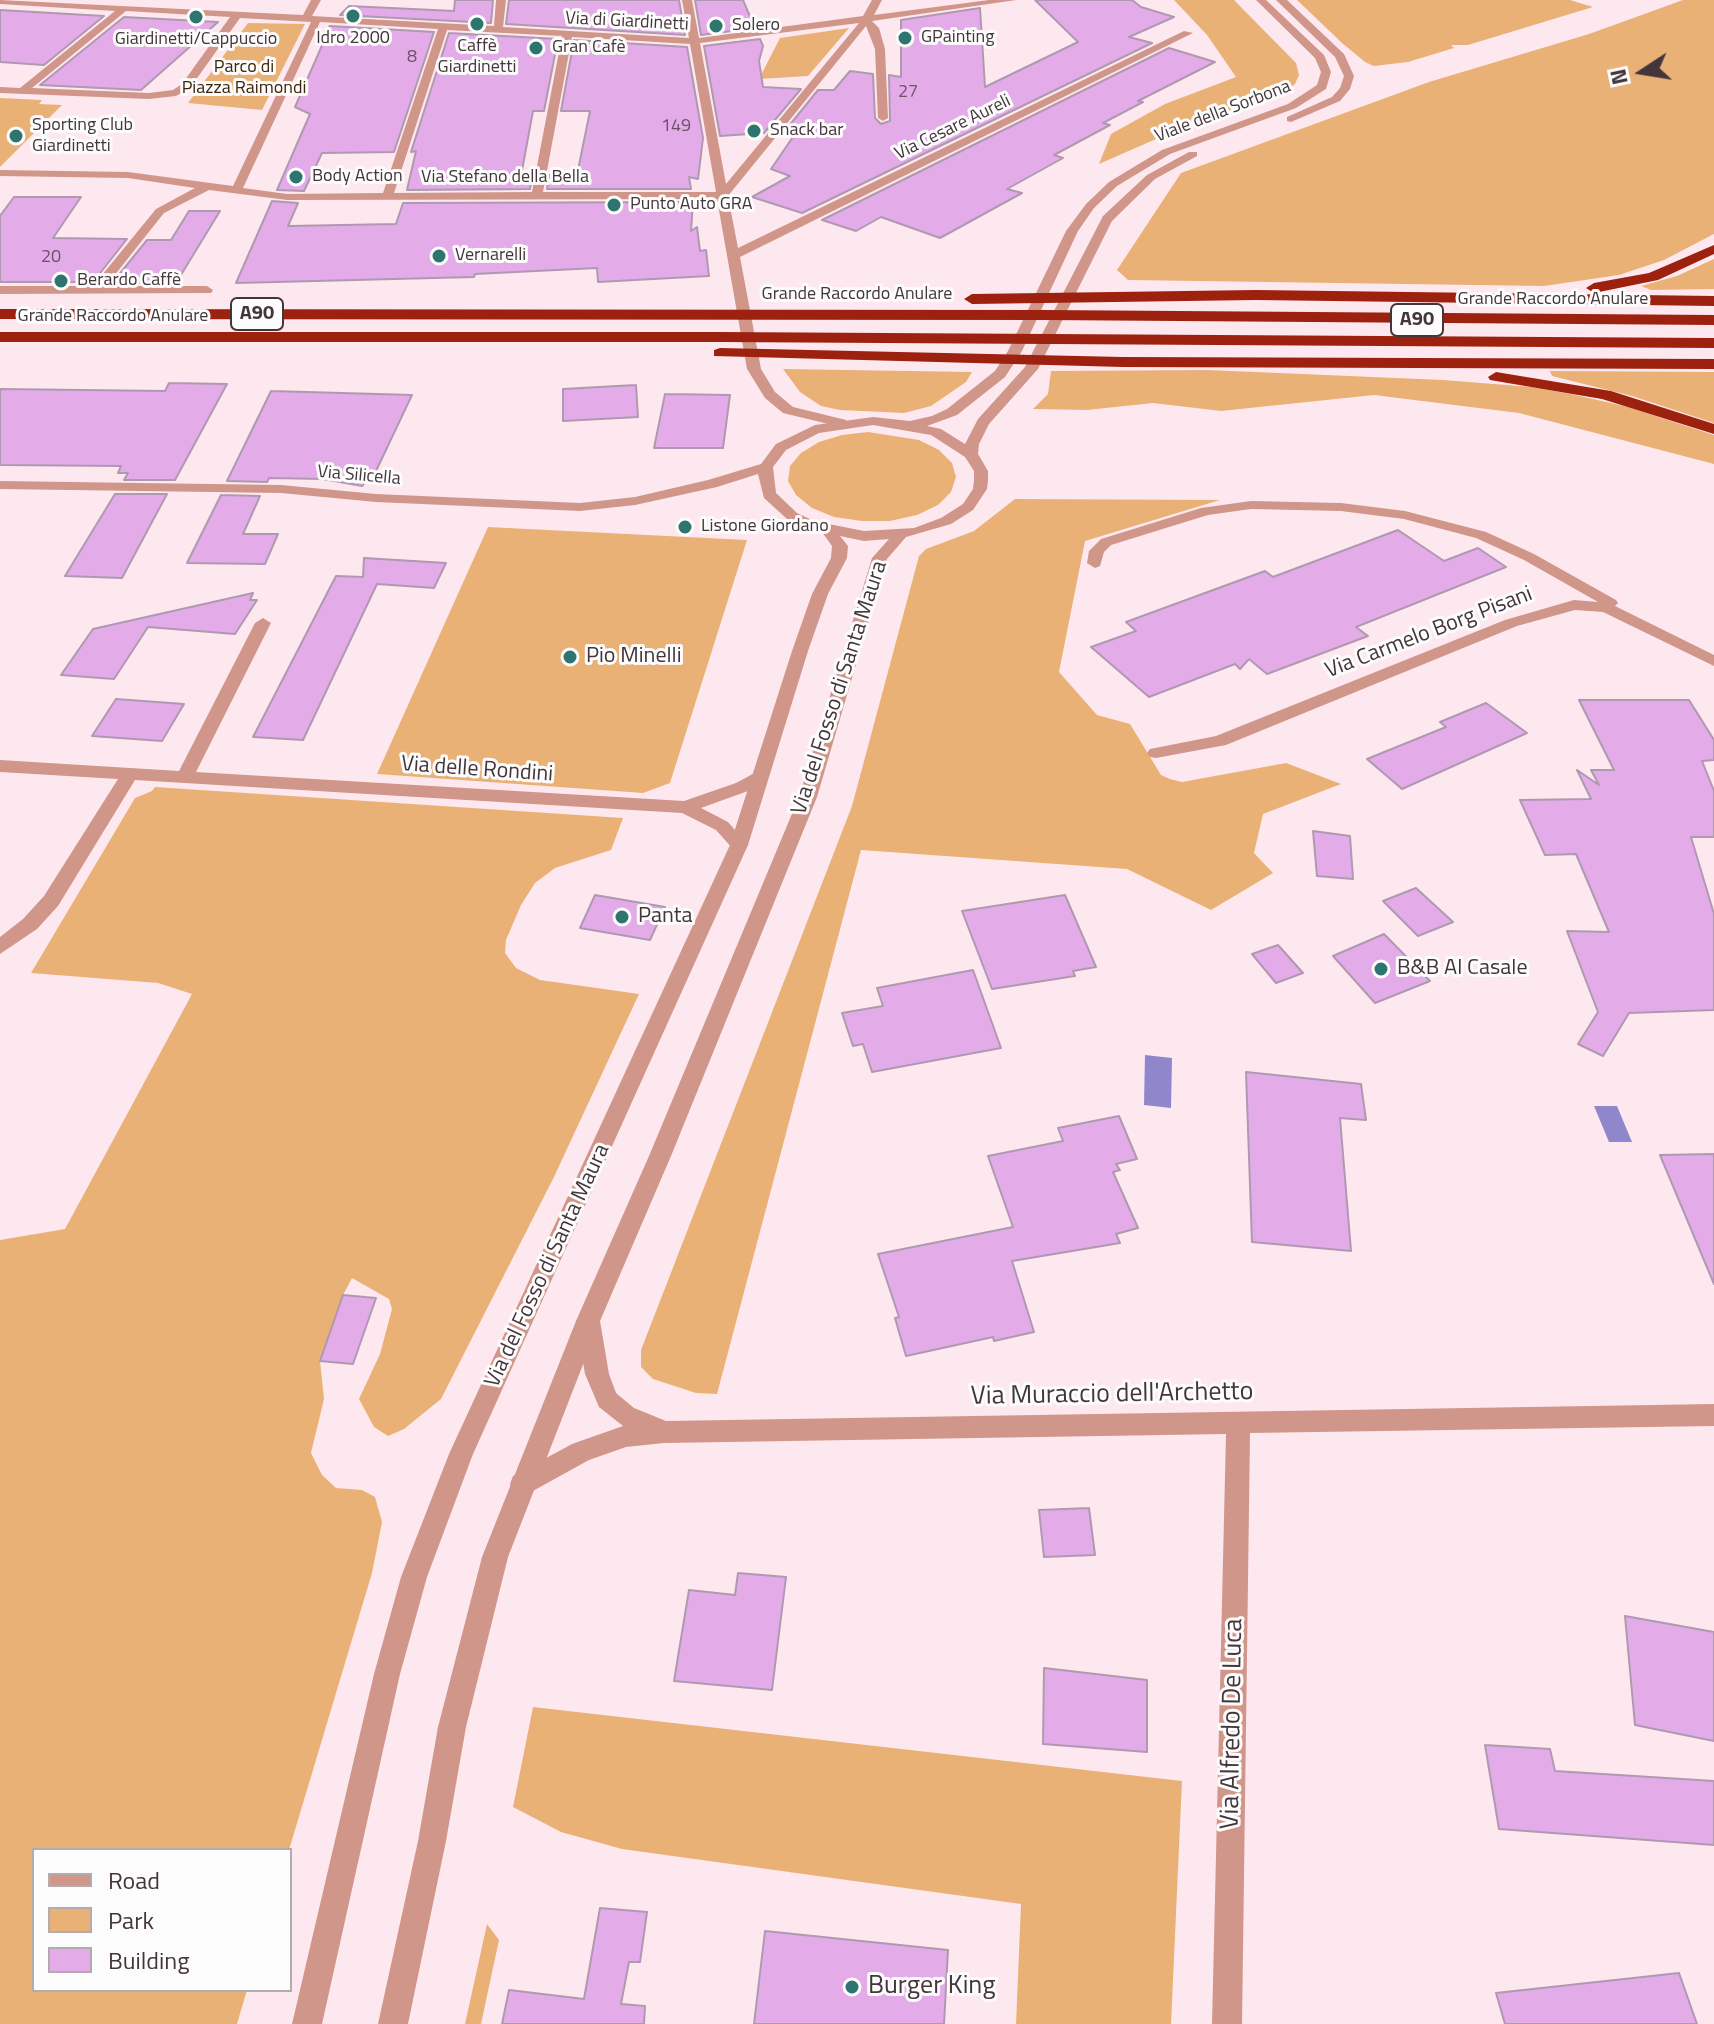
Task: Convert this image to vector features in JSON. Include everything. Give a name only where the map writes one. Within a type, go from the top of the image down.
[{"type":"highway","points":[[1468,296],[1623,285],[1653,277],[1714,249]]},
{"type":"highway","points":[[717,309],[1126,296],[1468,296],[1633,301],[1714,299]]},
{"type":"highway","name":"Grande Raccordo Anulare","points":[[0,314],[514,314],[717,309],[1120,317],[1714,320]]},
{"type":"highway","name":"Grande Raccordo Anulare","points":[[0,337],[498,337],[718,345],[1125,339],[1714,343]]},
{"type":"highway","points":[[718,345],[1123,362],[1714,364]]},
{"type":"highway","points":[[1331,363],[1569,386],[1641,404],[1714,429]]},
{"type":"street","points":[[236,191],[310,21],[316,0]]},
{"type":"street","points":[[498,31],[501,0]]},
{"type":"street","points":[[687,0],[754,369],[770,395],[788,410],[841,423]]},
{"type":"street","name":"Via di Giardinetti","points":[[0,1],[695,41],[1011,0]]},
{"type":"street","name":"Viale della Sorbona","points":[[912,425],[952,412],[1000,374],[1015,351],[1072,231],[1090,206],[1113,184],[1166,152],[1292,106],[1322,87],[1326,72],[1320,57],[1261,0]]},
{"type":"street","name":"Viale della Sorbona","points":[[971,454],[983,422],[1031,369],[1097,233],[1123,200],[1151,177],[1184,159],[1320,108],[1343,92],[1349,76],[1343,60],[1281,0]]},
{"type":"street","points":[[723,195],[752,164],[866,20],[875,1]]},
{"type":"street","points":[[249,17],[262,4]]},
{"type":"street","points":[[22,91],[123,9]]},
{"type":"street","points":[[0,90],[149,96],[171,94],[186,86],[236,16]]},
{"type":"street","points":[[866,20],[874,28],[880,49],[883,118]]},
{"type":"street","points":[[387,197],[443,28]]},
{"type":"street","name":"Via Cesare Aureli","points":[[734,255],[1188,33]]},
{"type":"street","points":[[537,196],[567,35]]},
{"type":"street","points":[[717,165],[752,164]]},
{"type":"street","name":"Via Stefano della Bella","points":[[0,173],[128,175],[281,197],[723,195]]},
{"type":"street","points":[[96,291],[160,211],[208,186]]},
{"type":"street","points":[[0,290],[207,290]]},
{"type":"street","points":[[788,410],[794,427],[793,439]]},
{"type":"street","points":[[873,421],[912,425],[950,438],[971,454],[981,471],[980,489],[968,507],[946,521],[900,535],[864,536],[829,531],[792,516],[769,495],[765,481],[766,467],[781,447],[793,439],[841,423],[873,421]]},
{"type":"street","name":"Via Silicella","points":[[0,485],[281,489],[376,498],[571,507],[635,501],[712,484],[766,467]]},
{"type":"street","name":"Via Silicella","points":[[712,484],[752,487],[769,495]]},
{"type":"street","points":[[1095,563],[1097,551],[1106,542],[1216,508],[1283,505],[1377,510],[1462,529],[1499,543],[1567,577],[1644,625]]},
{"type":"street","name":"Via del Fosso di Santa Maura","points":[[307,2024],[387,1674],[427,1539],[461,1454],[739,845],[820,594],[839,558],[840,546],[829,531]]},
{"type":"street","name":"Via del Fosso di Santa Maura","points":[[393,2024],[468,1658],[495,1557],[588,1321],[660,1156],[804,807],[825,748],[880,558],[900,535]]},
{"type":"street","name":"Via Carmelo Borg Pisani","points":[[1156,753],[1220,741],[1467,641],[1556,609],[1594,605],[1644,625],[1714,661]]},
{"type":"street","points":[[184,778],[263,623]]},
{"type":"street","name":"Via delle Rondini","points":[[0,766],[685,807],[742,787],[760,776]]},
{"type":"street","points":[[0,947],[30,924],[51,901],[129,775]]},
{"type":"street","points":[[685,807],[722,826],[739,845]]},
{"type":"street","points":[[588,1321],[597,1374],[607,1400],[625,1416],[664,1432]]},
{"type":"street","name":"Via Muraccio dell'Archetto","points":[[522,1484],[590,1448],[626,1436],[664,1432],[1714,1415]]},
{"type":"street","name":"Via Alfredo De Luca","points":[[1227,2024],[1238,1424]]},
{"type":"green space","points":[[1174,0],[1234,0],[1296,63],[1299,75],[1295,84],[1279,96],[1204,118],[1099,164],[1111,134],[1165,104],[1236,77],[1207,35]]},
{"type":"green space","points":[[1297,0],[1570,0],[1593,7],[1468,45],[1451,45],[1454,48],[1408,62],[1374,66],[1342,43]]},
{"type":"green space","points":[[1683,0],[1714,0],[1714,234],[1664,260],[1619,275],[1544,286],[1128,280],[1117,270],[1181,173],[1429,82],[1589,34]]},
{"type":"green space","name":"Parco di Piazza Raimondi","points":[[248,23],[305,24],[262,110],[188,103]]},
{"type":"green space","points":[[849,28],[808,76],[759,79],[780,38]]},
{"type":"green space","name":"Sporting Club Giardinetti","points":[[0,98],[42,100],[39,104],[62,105],[0,167]]},
{"type":"green space","points":[[1714,259],[1714,289],[1651,290],[1641,286],[1677,276]]},
{"type":"green space","points":[[783,369],[972,372],[966,382],[931,406],[904,413],[821,406],[800,392]]},
{"type":"green space","points":[[1208,370],[1443,380],[1532,387],[1571,394],[1628,407],[1714,435],[1714,464],[1519,413],[1374,395],[1221,411],[1153,403],[1087,410],[1033,409],[1048,394],[1051,371]]},
{"type":"green space","points":[[1550,371],[1714,372],[1714,423],[1632,396],[1552,376]]},
{"type":"green space","points":[[868,432],[919,440],[939,450],[952,463],[956,477],[951,492],[938,505],[917,515],[890,521],[834,517],[812,508],[796,495],[788,481],[790,466],[801,453],[819,442]]},
{"type":"green space","points":[[1015,499],[1220,500],[1085,541],[1059,672],[1097,715],[1130,724],[1161,775],[1170,779],[1182,782],[1286,763],[1341,784],[1263,814],[1254,853],[1273,873],[1211,910],[1127,869],[861,850],[717,1394],[696,1393],[653,1379],[641,1367],[641,1350],[852,806],[919,556],[926,549],[974,531]]},
{"type":"green space","name":"Pio Minelli","points":[[488,527],[747,540],[670,783],[643,793],[377,774]]},
{"type":"green space","points":[[155,787],[623,818],[611,850],[555,868],[535,883],[521,905],[506,940],[505,953],[516,968],[540,980],[639,994],[554,1177],[441,1399],[404,1429],[388,1436],[374,1427],[359,1399],[380,1354],[392,1309],[389,1299],[352,1278],[343,1295],[320,1361],[324,1399],[311,1453],[322,1475],[336,1488],[362,1490],[375,1497],[382,1522],[372,1573],[290,1848],[32,1848],[32,1992],[246,1992],[237,2024],[0,2024],[0,1240],[65,1229],[192,994],[158,983],[31,973],[135,798]]},
{"type":"green space","points":[[533,1707],[1182,1781],[1171,2024],[1016,2024],[1021,1904],[622,1849],[561,1832],[513,1807]]},
{"type":"green space","points":[[487,1924],[499,1940],[481,2024],[465,2024]]},
{"type":"shaded area","points":[[1145,1055],[1172,1058],[1171,1108],[1144,1105]]},
{"type":"shaded area","points":[[1594,1106],[1617,1106],[1632,1142],[1609,1142]]},
{"type":"building","points":[[455,0],[493,0],[491,23],[340,15],[349,6],[454,11]]},
{"type":"building","points":[[509,0],[679,0],[685,35],[506,24]]},
{"type":"building","points":[[695,0],[743,0],[755,28],[701,35]]},
{"type":"building","points":[[1035,0],[1132,0],[1141,7],[1174,17],[1129,37],[1152,43],[802,213],[752,197],[790,176],[771,169],[797,131],[784,132],[818,90],[834,90],[850,71],[873,74],[875,118],[881,124],[890,121],[889,75],[901,77],[901,20],[980,8],[985,87],[1078,42]]},
{"type":"building","points":[[0,10],[104,16],[44,65],[0,62]]},
{"type":"building","points":[[124,17],[218,22],[141,90],[40,85]]},
{"type":"building","points":[[330,26],[434,32],[394,152],[322,153],[304,191],[277,190],[310,114],[295,107],[324,41],[317,40]]},
{"type":"building","points":[[449,33],[558,39],[544,111],[533,111],[521,176],[532,176],[530,189],[407,190],[416,151],[411,152]]},
{"type":"building","points":[[760,39],[763,46],[759,61],[763,87],[801,89],[764,133],[720,136],[704,46]]},
{"type":"building","points":[[574,40],[687,47],[703,138],[698,179],[689,177],[691,189],[547,189],[549,175],[577,175],[590,111],[561,111]]},
{"type":"building","points":[[1169,48],[1215,62],[1138,101],[1143,102],[1103,123],[1110,125],[1054,155],[1063,158],[1007,189],[1022,193],[940,238],[881,217],[856,231],[822,220]]},
{"type":"building","points":[[14,197],[81,197],[53,238],[127,239],[93,282],[0,282],[0,216]]},
{"type":"building","points":[[272,201],[298,203],[288,226],[396,224],[403,203],[693,202],[691,231],[697,227],[700,251],[706,250],[709,276],[598,282],[597,268],[475,274],[474,277],[236,283]]},
{"type":"building","points":[[189,211],[220,211],[176,283],[113,282],[147,240],[171,240]]},
{"type":"building","points":[[169,383],[227,384],[175,480],[124,480],[128,473],[118,473],[121,466],[0,465],[0,389],[165,391]]},
{"type":"building","points":[[636,385],[638,417],[563,421],[563,389]]},
{"type":"building","points":[[271,391],[412,395],[376,471],[362,486],[323,479],[227,481]]},
{"type":"building","points":[[665,394],[730,395],[723,448],[654,448]]},
{"type":"building","points":[[115,494],[167,494],[122,578],[65,576]]},
{"type":"building","points":[[221,495],[260,496],[243,534],[278,534],[265,564],[187,563]]},
{"type":"building","points":[[1398,530],[1444,561],[1478,548],[1506,567],[1356,627],[1368,636],[1267,674],[1249,659],[1240,669],[1235,664],[1149,697],[1091,647],[1136,631],[1126,622],[1265,571],[1273,577]]},
{"type":"building","points":[[364,558],[446,563],[434,588],[377,584],[303,740],[253,737],[336,576],[363,577]]},
{"type":"building","points":[[253,593],[250,600],[257,600],[235,634],[148,627],[114,679],[61,675],[93,629]]},
{"type":"building","points":[[116,699],[184,704],[162,741],[92,736]]},
{"type":"building","points":[[1579,700],[1689,700],[1714,740],[1714,760],[1702,761],[1714,791],[1714,837],[1691,837],[1714,914],[1714,1010],[1629,1013],[1603,1056],[1578,1044],[1598,1012],[1567,931],[1609,932],[1576,854],[1545,855],[1520,800],[1591,799],[1577,770],[1599,785],[1591,770],[1614,770]]},
{"type":"building","points":[[1486,703],[1527,733],[1402,789],[1367,759],[1446,727],[1440,722]]},
{"type":"building","points":[[1313,831],[1350,836],[1353,879],[1317,876]]},
{"type":"building","points":[[1416,888],[1453,922],[1418,936],[1383,901]]},
{"type":"building","name":"Panta","points":[[595,895],[665,907],[650,940],[580,928]]},
{"type":"building","points":[[1065,895],[1096,967],[1073,971],[1075,976],[992,989],[962,911]]},
{"type":"building","name":"B&B Al Casale","points":[[1384,934],[1430,981],[1375,1003],[1333,956]]},
{"type":"building","points":[[1278,945],[1303,973],[1276,983],[1252,954]]},
{"type":"building","points":[[973,970],[1001,1048],[872,1072],[863,1044],[853,1046],[842,1013],[883,1006],[877,988]]},
{"type":"building","points":[[1246,1072],[1361,1084],[1366,1120],[1340,1118],[1351,1251],[1252,1242]]},
{"type":"building","points":[[1119,1116],[1137,1159],[1116,1164],[1120,1170],[1113,1172],[1138,1228],[1116,1234],[1120,1243],[1012,1261],[1034,1332],[994,1341],[993,1337],[906,1356],[895,1318],[899,1317],[878,1254],[1013,1227],[988,1156],[1063,1141],[1058,1128]]},
{"type":"building","points":[[1714,1154],[1714,1284],[1660,1155]]},
{"type":"building","points":[[343,1295],[376,1298],[353,1364],[320,1361]]},
{"type":"building","points":[[1089,1508],[1095,1555],[1044,1557],[1039,1510]]},
{"type":"building","points":[[738,1573],[786,1577],[772,1690],[674,1681],[689,1590],[735,1595]]},
{"type":"building","points":[[1625,1616],[1714,1632],[1714,1741],[1635,1725]]},
{"type":"building","points":[[1044,1668],[1147,1680],[1147,1752],[1043,1744]]},
{"type":"building","points":[[1485,1745],[1550,1749],[1555,1771],[1714,1781],[1714,1845],[1499,1829]]},
{"type":"building","points":[[600,1908],[647,1912],[640,1962],[629,1962],[621,2004],[645,2006],[644,2024],[502,2024],[509,1990],[584,1999]]},
{"type":"building","name":"Burger King","points":[[765,1931],[948,1950],[944,2024],[754,2024]]},
{"type":"building","points":[[1679,1973],[1697,2024],[1505,2024],[1496,1993]]},
{"type":"place","name":"Idro 2000","points":[[353,16]]},
{"type":"place","name":"Giardinetti/Cappuccio","points":[[196,17]]},
{"type":"place","name":"Caffè Giardinetti","points":[[477,24]]},
{"type":"place","name":"Solero","points":[[716,26]]},
{"type":"place","name":"GPainting","points":[[905,38]]},
{"type":"place","name":"Gran Cafè","points":[[536,48]]},
{"type":"place","name":"Snack bar","points":[[754,131]]},
{"type":"place","name":"Sporting Club Giardinetti","points":[[16,136]]},
{"type":"place","name":"Body Action","points":[[296,177]]},
{"type":"place","name":"Punto Auto GRA","points":[[614,205]]},
{"type":"place","name":"Vernarelli","points":[[439,256]]},
{"type":"place","name":"Berardo Caffè","points":[[61,281]]},
{"type":"place","name":"Listone Giordano","points":[[685,527]]},
{"type":"place","name":"Pio Minelli","points":[[570,657]]},
{"type":"place","name":"Panta","points":[[622,917]]},
{"type":"place","name":"B&B Al Casale","points":[[1381,969]]},
{"type":"place","name":"Burger King","points":[[852,1987]]}]
